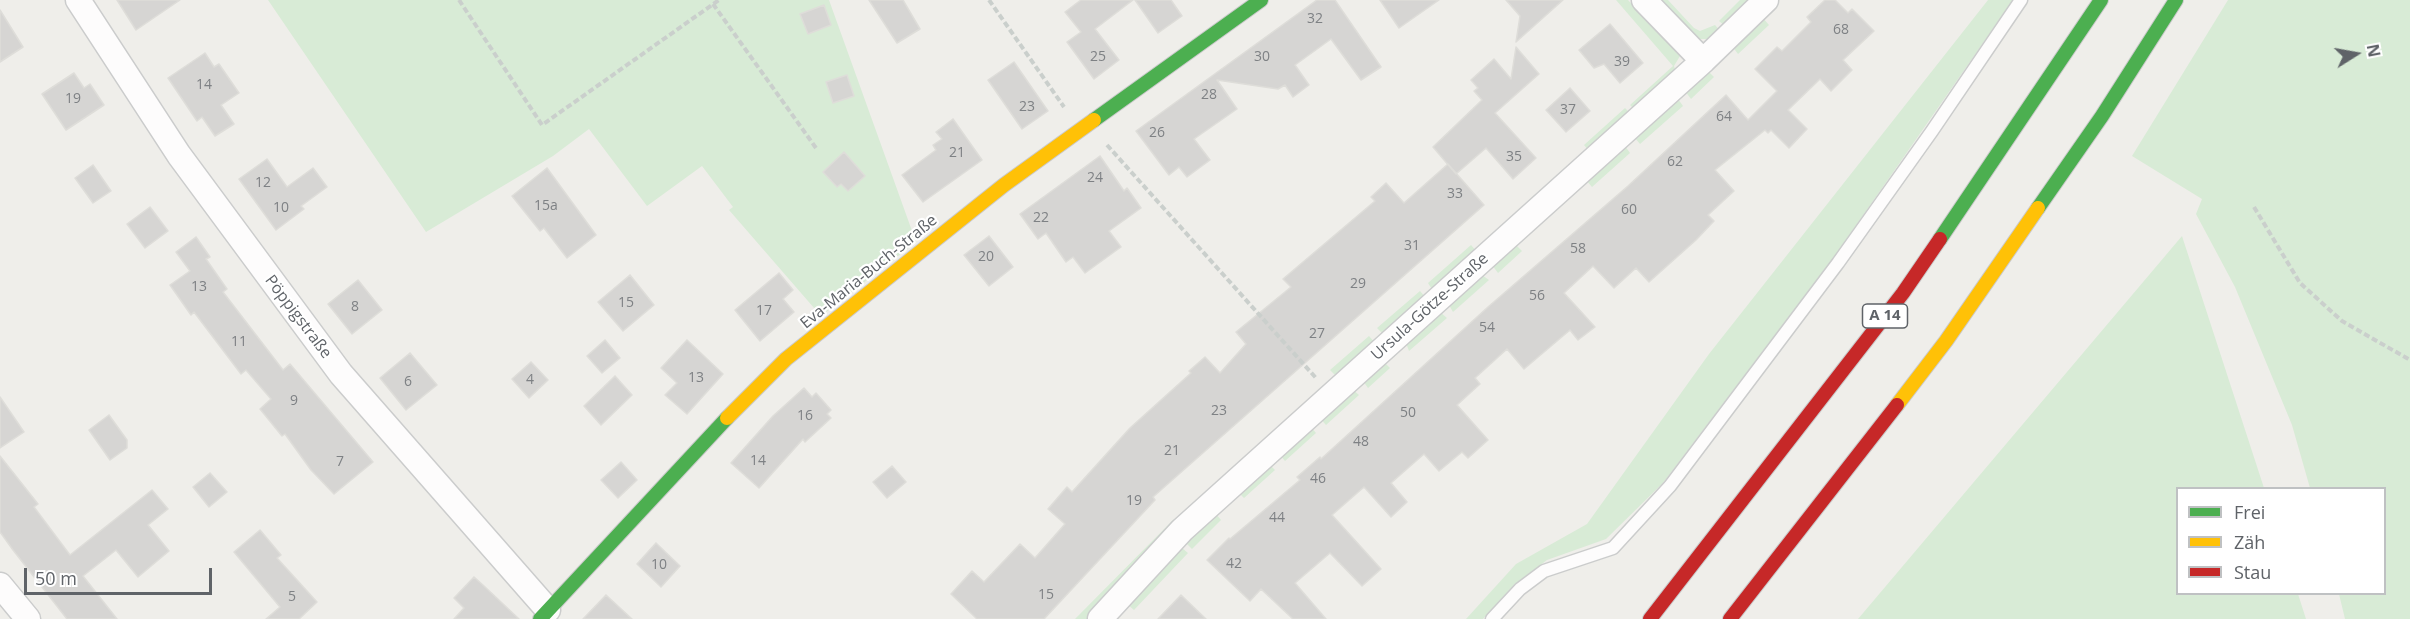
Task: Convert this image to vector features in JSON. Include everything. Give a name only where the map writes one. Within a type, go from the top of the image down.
[{"type":"main road","name":"Eva-Maria-Buch-Straße","points":[[544,615],[762,380],[1004,185],[1261,0]]},
{"type":"main road","name":"A 14","points":[[1650,619],[1902,293],[2055,72],[2101,0]]},
{"type":"main road","points":[[1730,619],[1946,341],[2102,116],[2176,0]]},
{"type":"street","name":"Pöppigstraße","points":[[78,0],[179,155],[341,374],[544,615]]},
{"type":"street","points":[[1644,0],[1703,61]]},
{"type":"street","name":"Ursula-Götze-Straße","points":[[1101,619],[1182,530],[1703,61],[1766,0]]},
{"type":"street","points":[[0,585],[28,619]]},
{"type":"lane","points":[[1492,619],[1520,589],[1544,570],[1613,548],[1670,486],[1838,263],[2021,0]]},
{"type":"path","points":[[459,0],[542,125],[720,0]]},
{"type":"path","points":[[989,0],[1084,127],[1331,396]]},
{"type":"path","points":[[713,4],[816,148]]},
{"type":"path","points":[[2254,207],[2300,283],[2342,321],[2410,360]]},
{"type":"green space","points":[[268,0],[829,0],[916,242],[821,316],[729,210],[733,207],[702,166],[647,206],[589,129],[553,156],[426,232]]},
{"type":"green space","points":[[1616,0],[1628,0],[1680,56],[1674,66],[1676,73],[1635,110],[1630,105],[1673,66]]},
{"type":"green space","points":[[1655,0],[1668,0],[1694,28],[1700,31],[1715,25],[1721,32],[1708,39],[1695,39]]},
{"type":"green space","points":[[1740,0],[1753,0],[1726,27],[1719,21]]},
{"type":"green space","points":[[1988,0],[2013,0],[1832,260],[1663,483],[1606,539],[1547,560],[1515,584],[1483,619],[1466,619],[1516,564],[1587,524],[1709,354]]},
{"type":"green space","points":[[2228,0],[2410,0],[2410,619],[2345,619],[2339,595],[2386,595],[2386,487],[2310,487],[2292,425],[2235,287],[2196,214],[2202,199],[2132,156]]},
{"type":"green space","points":[[1762,17],[1769,25],[1738,54],[1732,46]]},
{"type":"green space","points":[[1708,71],[1714,77],[1691,99],[1685,91]]},
{"type":"green space","points":[[1678,99],[1683,106],[1640,144],[1635,138]]},
{"type":"green space","points":[[1625,108],[1631,114],[1589,151],[1584,145]]},
{"type":"green space","points":[[1625,146],[1630,153],[1592,187],[1586,180]]},
{"type":"green space","points":[[2182,236],[2264,487],[2176,487],[2176,595],[2298,595],[2306,619],[1858,619]]},
{"type":"green space","points":[[1515,244],[1522,251],[1498,273],[1492,265]]},
{"type":"green space","points":[[1471,245],[1477,252],[1433,291],[1428,283]]},
{"type":"green space","points":[[1482,275],[1489,280],[1453,312],[1449,305]]},
{"type":"green space","points":[[1420,291],[1426,298],[1384,335],[1377,328]]},
{"type":"green space","points":[[1440,312],[1447,318],[1409,351],[1406,343]]},
{"type":"green space","points":[[1369,336],[1375,343],[1337,377],[1330,370]]},
{"type":"green space","points":[[1384,362],[1390,368],[1368,388],[1361,378]]},
{"type":"green space","points":[[1351,388],[1359,395],[1326,425],[1319,417]]},
{"type":"green space","points":[[1310,426],[1316,433],[1285,461],[1279,454]]},
{"type":"green space","points":[[1269,464],[1275,470],[1244,498],[1238,492]]},
{"type":"green space","points":[[1215,513],[1221,520],[1192,549],[1186,543]]},
{"type":"green space","points":[[1174,519],[1179,523],[1088,619],[1075,619]]},
{"type":"green space","points":[[1182,548],[1188,553],[1134,610],[1127,604]]},
{"type":"building","points":[[117,0],[180,0],[136,30]]},
{"type":"building","points":[[869,0],[903,0],[920,29],[897,43]]},
{"type":"building","points":[[1081,0],[1133,0],[1095,29],[1119,60],[1094,79],[1067,42],[1081,32],[1065,12]]},
{"type":"building","points":[[1135,0],[1171,0],[1182,16],[1158,33]]},
{"type":"building","points":[[1317,0],[1335,0],[1381,67],[1361,80],[1331,39],[1295,65],[1309,85],[1293,97],[1285,85],[1278,89],[1217,80],[1237,109],[1194,139],[1210,160],[1187,177],[1179,167],[1169,175],[1136,131]]},
{"type":"building","points":[[1380,0],[1439,0],[1399,28]]},
{"type":"building","points":[[1506,0],[1563,0],[1516,42],[1520,16]]},
{"type":"building","points":[[1825,0],[1835,0],[1848,13],[1852,9],[1874,31],[1843,60],[1852,70],[1831,91],[1820,79],[1788,110],[1807,129],[1789,148],[1771,130],[1768,133],[1765,130],[1715,170],[1734,191],[1708,215],[1714,221],[1649,282],[1636,268],[1614,288],[1593,266],[1564,293],[1595,327],[1578,340],[1570,330],[1524,369],[1507,349],[1475,378],[1480,384],[1457,405],[1488,440],[1468,458],[1462,452],[1439,471],[1424,454],[1391,483],[1407,502],[1391,517],[1364,487],[1332,515],[1381,569],[1362,586],[1330,553],[1295,583],[1326,619],[1293,619],[1261,589],[1250,601],[1207,560],[1229,538],[1300,480],[1297,477],[1320,457],[1321,459],[1488,307],[1628,186],[1726,95],[1748,120],[1777,91],[1755,69],[1777,47],[1782,51],[1811,22],[1807,17]]},
{"type":"building","points":[[824,5],[831,25],[808,34],[800,14]]},
{"type":"building","points":[[0,10],[23,47],[0,62]]},
{"type":"building","points":[[1610,24],[1643,63],[1620,83],[1604,64],[1594,68],[1579,50]]},
{"type":"building","points":[[1516,47],[1539,74],[1495,113],[1536,158],[1513,179],[1486,148],[1456,174],[1433,147],[1482,100],[1474,91],[1478,88],[1471,80],[1494,59],[1511,79]]},
{"type":"building","points":[[205,53],[214,67],[219,64],[239,93],[221,105],[234,124],[215,136],[202,117],[197,121],[168,78]]},
{"type":"building","points":[[1014,62],[1048,111],[1022,129],[988,80]]},
{"type":"building","points":[[74,73],[84,88],[90,84],[104,105],[66,130],[42,94]]},
{"type":"building","points":[[847,75],[854,96],[833,103],[826,82]]},
{"type":"building","points":[[1570,88],[1590,111],[1566,132],[1546,110]]},
{"type":"building","points":[[953,119],[982,160],[923,202],[902,175],[936,150],[933,145],[942,139],[936,132]]},
{"type":"building","points":[[844,152],[865,176],[848,191],[841,184],[837,187],[823,172]]},
{"type":"building","points":[[1100,156],[1124,191],[1127,188],[1141,208],[1109,231],[1121,247],[1085,273],[1073,257],[1066,262],[1046,233],[1038,239],[1020,214]]},
{"type":"building","points":[[267,159],[287,187],[313,168],[327,187],[301,206],[304,209],[276,230],[239,179]]},
{"type":"building","points":[[1448,164],[1484,205],[1153,497],[1155,500],[1044,619],[977,619],[951,594],[972,571],[984,582],[1020,544],[1035,558],[1065,524],[1048,509],[1067,487],[1072,492],[1130,428],[1191,373],[1189,371],[1205,357],[1220,373],[1246,344],[1236,332],[1291,287],[1283,279],[1375,201],[1371,197],[1386,183],[1404,203]]},
{"type":"building","points":[[93,165],[111,191],[93,203],[75,178]]},
{"type":"building","points":[[547,168],[596,235],[567,258],[544,228],[540,231],[512,196]]},
{"type":"building","points":[[150,207],[168,231],[145,248],[127,224]]},
{"type":"building","points":[[989,236],[1013,267],[989,286],[964,255]]},
{"type":"building","points":[[196,237],[210,257],[206,259],[227,289],[223,292],[283,370],[290,364],[373,462],[334,494],[311,470],[285,434],[282,436],[260,409],[271,399],[246,370],[241,374],[194,312],[191,315],[170,285],[190,271],[176,252]]},
{"type":"building","points":[[779,273],[793,290],[783,299],[794,312],[760,341],[735,310]]},
{"type":"building","points":[[630,275],[654,305],[623,331],[598,302]]},
{"type":"building","points":[[358,280],[382,310],[352,334],[328,304]]},
{"type":"building","points":[[605,340],[620,358],[602,373],[587,356]]},
{"type":"building","points":[[687,340],[723,374],[687,414],[665,395],[677,383],[661,368]]},
{"type":"building","points":[[410,353],[437,385],[406,410],[380,378]]},
{"type":"building","points":[[531,362],[548,380],[529,398],[512,379]]},
{"type":"building","points":[[615,376],[632,395],[601,425],[584,406]]},
{"type":"building","points":[[804,388],[812,397],[816,393],[831,410],[827,414],[831,418],[805,442],[803,439],[759,488],[731,463],[773,416]]},
{"type":"building","points":[[0,397],[24,432],[0,448]]},
{"type":"building","points":[[109,415],[127,440],[127,448],[110,460],[89,430]]},
{"type":"building","points":[[0,456],[38,504],[34,507],[70,555],[152,490],[168,509],[148,525],[169,551],[138,577],[116,550],[83,576],[117,619],[67,619],[0,532]]},
{"type":"building","points":[[621,462],[637,480],[618,498],[601,480]]},
{"type":"building","points":[[892,466],[906,482],[887,498],[873,482]]},
{"type":"building","points":[[210,473],[227,492],[209,507],[193,487]]},
{"type":"building","points":[[260,530],[281,555],[277,558],[317,602],[299,619],[266,619],[280,607],[234,552]]},
{"type":"building","points":[[656,543],[680,566],[661,587],[637,564]]},
{"type":"building","points":[[474,577],[519,619],[454,619],[464,608],[454,598]]},
{"type":"building","points":[[606,595],[632,619],[583,619]]},
{"type":"building","points":[[1181,595],[1206,619],[1158,619]]},
{"type":"traffic: fast","points":[[1094,120],[1261,0]]},
{"type":"traffic: fast","points":[[1940,239],[2101,0]]},
{"type":"traffic: fast","points":[[2038,208],[2102,116],[2176,0]]},
{"type":"traffic: fast","points":[[540,619],[727,418]]},
{"type":"traffic: slow","points":[[727,418],[786,359],[1004,185],[1094,120]]},
{"type":"traffic: slow","points":[[1897,405],[1946,341],[2038,208]]},
{"type":"traffic: jam","points":[[1650,619],[1903,293],[1940,239]]},
{"type":"traffic: jam","points":[[1730,619],[1897,405]]}]
